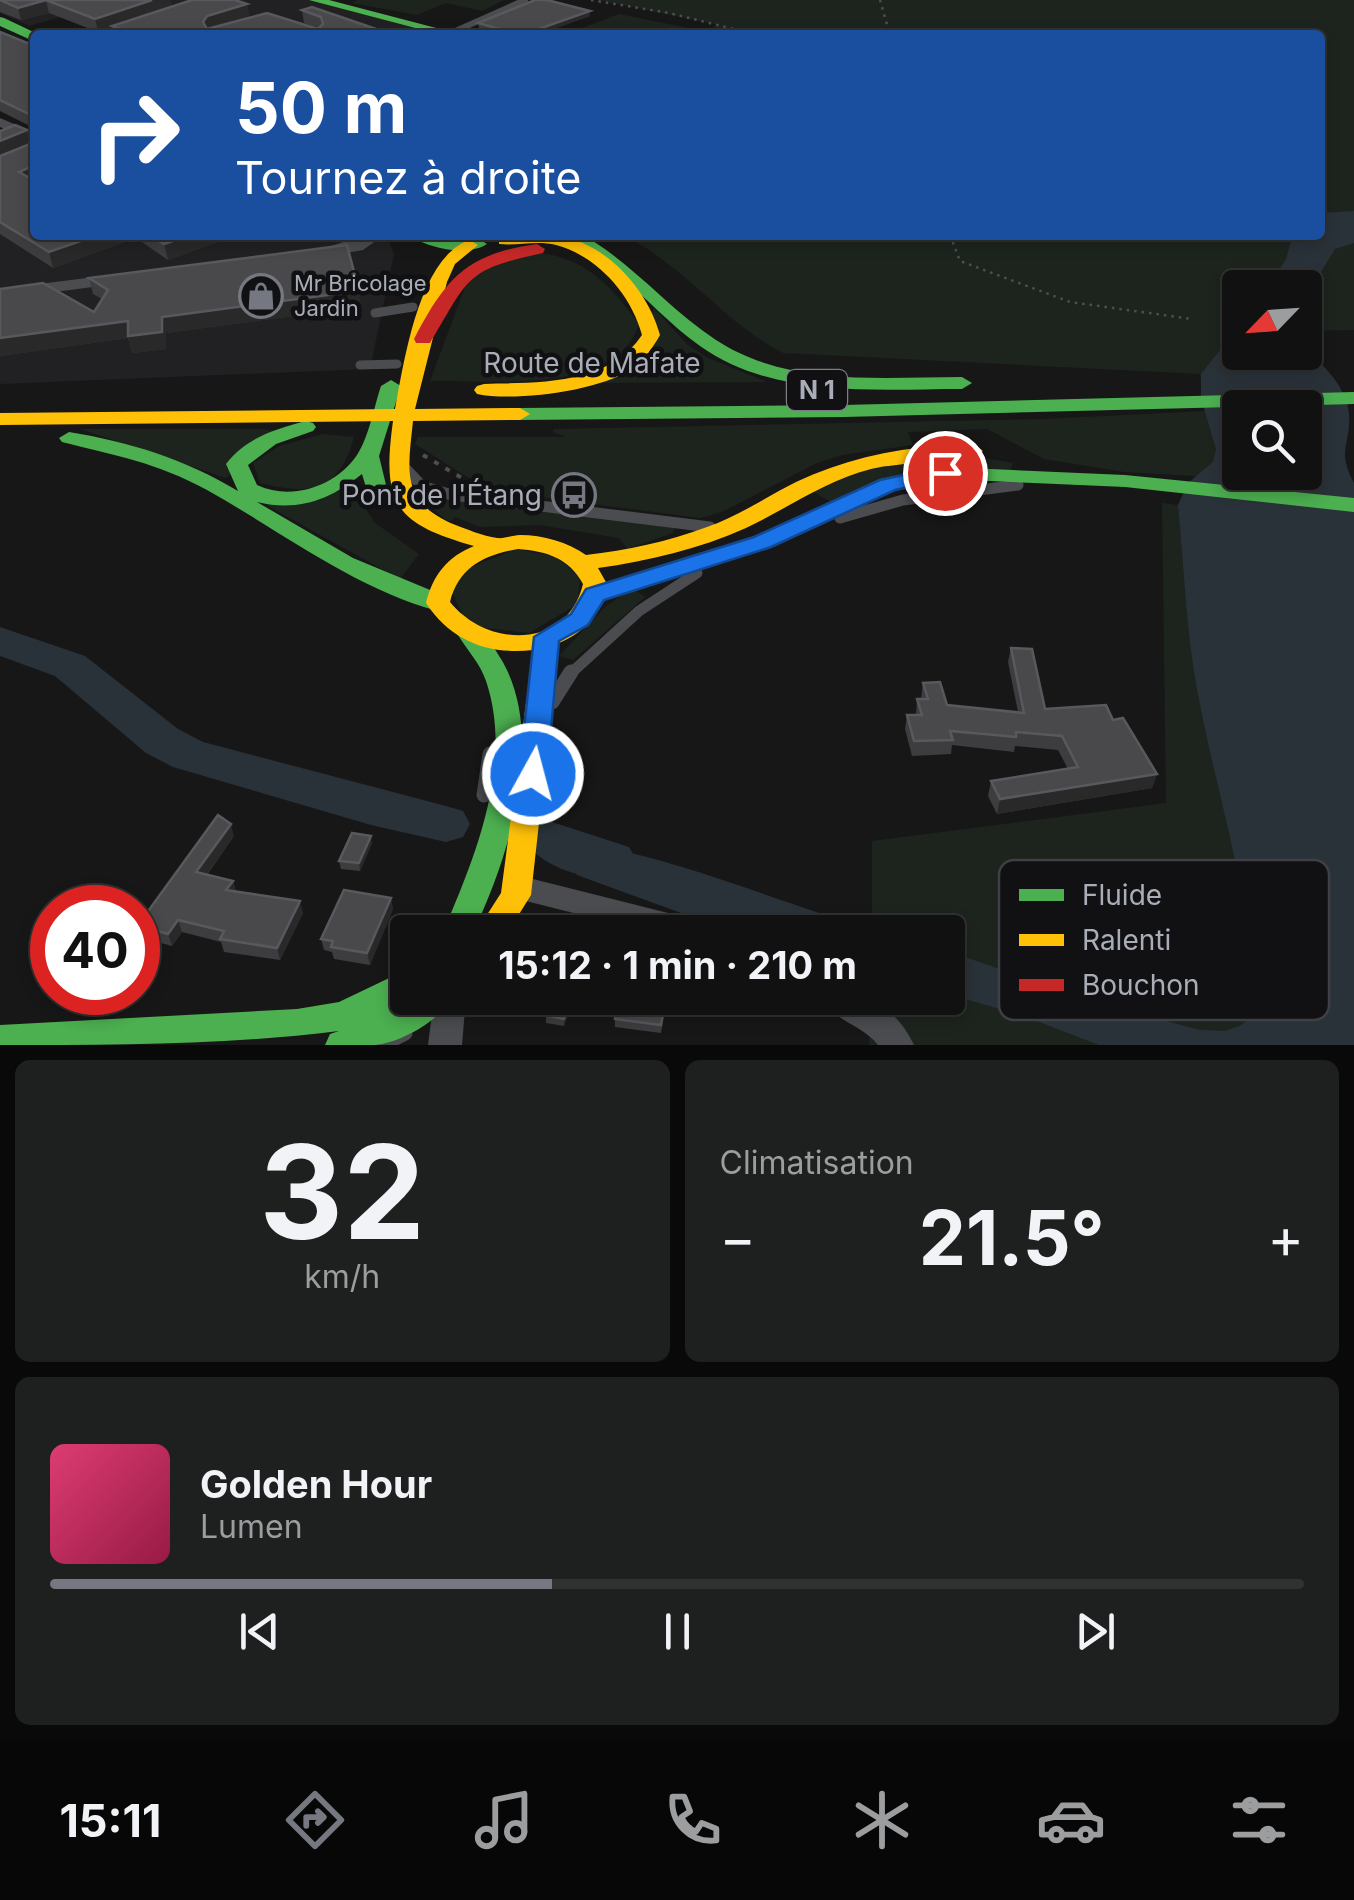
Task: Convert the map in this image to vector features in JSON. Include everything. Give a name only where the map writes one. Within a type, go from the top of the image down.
[{"type":"main road","points":[[315,0],[431,30]]},
{"type":"main road","points":[[349,406],[254,447],[237,464],[241,482],[258,496],[295,501],[326,492],[346,480],[368,456],[412,308],[432,256],[431,247],[424,240]]},
{"type":"main road","points":[[439,240],[470,245],[500,240]]},
{"type":"main road","points":[[548,240],[564,242],[612,264]]},
{"type":"main road","points":[[577,240],[708,343],[738,362],[761,370],[813,378],[1046,386]]},
{"type":"main road","points":[[448,404],[587,378],[623,365],[646,348],[648,318],[639,300],[590,240]]},
{"type":"main road","points":[[470,245],[444,266],[423,339],[406,453],[394,480],[416,511],[455,532],[498,544]]},
{"type":"main road","points":[[423,339],[460,272],[480,260],[516,251],[558,250],[612,264]]},
{"type":"main road","name":"Route de Mafate","points":[[0,420],[1046,386],[1354,382]]},
{"type":"main road","name":"Route de Mafate","points":[[448,404],[844,411],[1354,398]]},
{"type":"main road","name":"Route de Mafate","points":[[0,401],[349,406]]},
{"type":"main road","points":[[0,433],[86,440],[157,458],[225,491],[358,572],[438,603],[454,627],[470,635],[508,643],[547,637],[580,620],[595,595],[596,584],[584,563],[556,546],[498,544],[451,568],[442,579],[438,603]]},
{"type":"main road","points":[[584,563],[644,554],[724,529],[834,473],[915,452],[972,452],[1125,481],[1354,505]]},
{"type":"main road","points":[[368,456],[371,478],[390,511],[438,548],[451,568]]},
{"type":"main road","points":[[595,595],[810,524],[888,484],[945,473],[1125,481]]},
{"type":"main road","points":[[469,915],[487,866],[507,732],[503,693],[493,666],[470,635]]},
{"type":"main road","points":[[505,915],[524,889],[547,637]]},
{"type":"main road","points":[[0,1040],[297,1023],[344,1016],[390,992]]},
{"type":"main road","points":[[342,1045],[414,1015]]},
{"type":"street","points":[[0,122],[30,136]]},
{"type":"street","points":[[304,255],[348,248],[365,240]]},
{"type":"street","points":[[0,294],[134,277]]},
{"type":"street","points":[[524,889],[636,915]]},
{"type":"street","points":[[445,1045],[446,1015]]},
{"type":"street","points":[[865,1015],[883,1026],[897,1045]]},
{"type":"lane","points":[[455,30],[525,0]]},
{"type":"lane","points":[[375,313],[412,308]]},
{"type":"lane","points":[[360,365],[397,364]]},
{"type":"lane","points":[[406,453],[408,473],[422,486],[452,495],[724,529]]},
{"type":"lane","points":[[513,915],[524,889],[554,694],[576,667],[653,598],[762,542]]},
{"type":"lane","points":[[456,915],[465,901],[476,857],[494,720],[488,678],[470,635]]},
{"type":"lane","points":[[0,1032],[292,1017],[341,1008],[390,981]]},
{"type":"lane","points":[[382,1045],[431,1015]]},
{"type":"path","points":[[591,0],[738,30]]},
{"type":"path","points":[[880,0],[889,30]]},
{"type":"path","points":[[952,240],[960,260],[1070,302],[1192,319]]},
{"type":"path","points":[[406,453],[501,501]]},
{"type":"shaded area","points":[[0,0],[315,0],[434,30],[93,30],[60,17],[30,26],[0,13]]},
{"type":"shaded area","points":[[504,0],[482,11],[446,3],[417,15],[352,3]]},
{"type":"shaded area","points":[[599,0],[1354,0],[1354,330],[1322,331],[1322,270],[1222,270],[1222,370],[1322,370],[1322,365],[1339,386],[1349,414],[1345,455],[1354,483],[1354,1045],[869,1045],[870,1015],[965,1015],[965,915],[872,915],[872,841],[1166,803],[1162,503],[1178,505],[1196,476],[1124,472],[1044,459],[987,429],[908,432],[913,445],[842,455],[817,463],[722,512],[701,518],[591,504],[593,494],[561,489],[556,499],[488,490],[415,444],[418,437],[567,437],[553,432],[554,429],[1044,419],[1205,411],[1200,374],[783,353],[632,240],[1325,240],[1325,30],[706,30],[719,25]]},
{"type":"shaded area","points":[[619,14],[698,30],[591,30],[582,28]]},
{"type":"shaded area","points":[[0,204],[30,231],[30,240],[388,240],[394,254],[370,369],[0,384]]},
{"type":"shaded area","points":[[1354,211],[1354,243],[1335,249],[1322,270],[1279,270],[1292,240],[1325,240],[1325,213]]},
{"type":"shaded area","points":[[532,252],[582,266],[618,297],[639,324],[626,347],[605,363],[548,379],[430,381],[470,274]]},
{"type":"shaded area","points":[[654,308],[687,344],[706,357],[767,382],[593,383],[623,371]]},
{"type":"shaded area","points":[[1222,348],[1222,370],[1322,370],[1322,365],[1344,395],[1349,414],[1345,455],[1354,483],[1354,1045],[1099,1045],[1034,1020],[1162,1020],[1200,1030],[1225,1031],[1248,1020],[1329,1020],[1329,860],[1235,860],[1205,729],[1193,666],[1178,505],[1188,483],[1213,462],[1216,449],[1201,398],[1201,374]]},
{"type":"shaded area","points":[[80,429],[260,429],[278,431],[226,478]]},
{"type":"shaded area","points":[[323,434],[354,437],[348,455],[331,479],[321,485],[295,489],[260,483],[253,463],[279,446]]},
{"type":"shaded area","points":[[972,456],[1013,463],[1010,471],[831,502],[813,492],[874,465]]},
{"type":"shaded area","points":[[346,490],[356,494],[375,523],[419,554],[400,579],[264,504]]},
{"type":"shaded area","points":[[424,491],[675,528],[673,533],[627,549],[619,538],[539,525],[480,527],[455,517],[449,522],[416,496]]},
{"type":"shaded area","points":[[516,549],[557,557],[580,577],[578,604],[529,633],[468,626],[449,586],[459,572]]},
{"type":"shaded area","points":[[633,588],[645,597],[573,660],[559,656],[606,606]]},
{"type":"shaded area","points":[[594,845],[631,853],[827,915],[686,915],[577,875],[564,849]]},
{"type":"shaded area","points":[[965,957],[999,969],[999,1009],[965,999]]},
{"type":"building","points":[[0,0],[46,0],[18,8]]},
{"type":"building","points":[[46,0],[152,0],[95,19]]},
{"type":"building","points":[[192,0],[235,0],[247,4],[207,16],[203,22],[207,29],[267,13],[318,29],[323,24],[321,17],[302,10],[312,7],[376,29],[122,30],[112,26]]},
{"type":"building","points":[[535,0],[590,11],[536,30],[504,30],[478,23]]},
{"type":"building","points":[[0,32],[30,44],[30,115],[0,100]]},
{"type":"building","points":[[15,125],[27,130],[0,141],[0,131]]},
{"type":"building","points":[[30,144],[30,167],[19,172],[30,178],[30,240],[84,240],[49,252],[0,222],[0,156]]},
{"type":"building","points":[[347,245],[359,291],[162,317],[162,332],[128,336],[128,321],[0,338],[0,289],[43,283],[94,312],[108,290],[89,278]]},
{"type":"building","points":[[1011,648],[1032,649],[1045,709],[1106,705],[1113,720],[1123,718],[1157,774],[1000,799],[991,781],[1078,767],[1062,736],[1016,732],[1016,737],[950,731],[953,740],[914,741],[907,715],[922,715],[917,699],[928,699],[923,683],[940,682],[947,705],[1024,713]]},
{"type":"building","points":[[218,815],[231,824],[196,872],[233,881],[226,890],[300,901],[277,948],[220,939],[224,931],[178,920],[168,934],[160,932],[160,895]]},
{"type":"building","points":[[352,833],[371,836],[359,863],[339,861]]},
{"type":"building","points":[[344,890],[391,898],[367,953],[331,947],[333,941],[321,939]]},
{"type":"building","points":[[616,1015],[663,1015],[661,1025],[615,1019]]},
{"type":"waterway","points":[[0,641],[70,666],[162,741],[189,755],[371,807],[446,824]]},
{"type":"waterway","points":[[549,840],[564,849],[612,861]]},
{"type":"traffic: fast","points":[[315,0],[437,30]]},
{"type":"traffic: fast","points":[[0,21],[30,35]]},
{"type":"traffic: fast","points":[[433,240],[479,244]]},
{"type":"traffic: fast","points":[[580,240],[626,272],[708,343],[766,371],[831,382],[962,383]]},
{"type":"traffic: fast","points":[[376,489],[368,456],[391,386]]},
{"type":"traffic: fast","points":[[520,414],[844,411],[1354,398]]},
{"type":"traffic: fast","points":[[306,427],[268,440],[244,456],[237,464],[248,489],[264,497],[297,500],[343,479],[368,456]]},
{"type":"traffic: fast","points":[[69,438],[120,447],[167,463],[213,485],[345,563],[438,603]]},
{"type":"traffic: fast","points":[[595,595],[762,542],[888,484],[945,473],[1125,481],[1354,505]]},
{"type":"traffic: fast","points":[[466,915],[492,846],[508,747],[499,681],[470,635]]},
{"type":"traffic: fast","points":[[0,1040],[297,1023],[344,1016],[390,992]]},
{"type":"traffic: fast","points":[[342,1045],[409,1015]]},
{"type":"traffic: slow","points":[[484,390],[553,386],[602,376],[639,353],[651,335],[640,305],[618,277],[591,255],[557,240]]},
{"type":"traffic: slow","points":[[470,245],[446,264],[429,310],[403,419],[399,480],[403,497],[422,516],[446,529],[498,545]]},
{"type":"traffic: slow","points":[[0,419],[520,414]]},
{"type":"traffic: slow","points":[[584,563],[660,549],[715,532],[821,479],[863,464],[906,455],[972,451]]},
{"type":"traffic: slow","points":[[518,542],[553,547],[581,564],[595,584],[589,607],[567,630],[537,641],[503,643],[467,632],[438,603],[448,576],[456,566],[478,553],[518,542]]},
{"type":"traffic: slow","points":[[503,915],[516,895],[547,637]]},
{"type":"traffic: jam","points":[[423,339],[444,301],[465,275],[494,258],[537,249]]},
{"type":"place","name":"Mr Bricolage Jardin","points":[[261,296]]},
{"type":"place","name":"Pont de l'Étang","points":[[574,495]]},
{"type":"route","points":[[533,774],[547,637],[580,620],[595,595],[762,542],[888,484],[945,473]]}]
